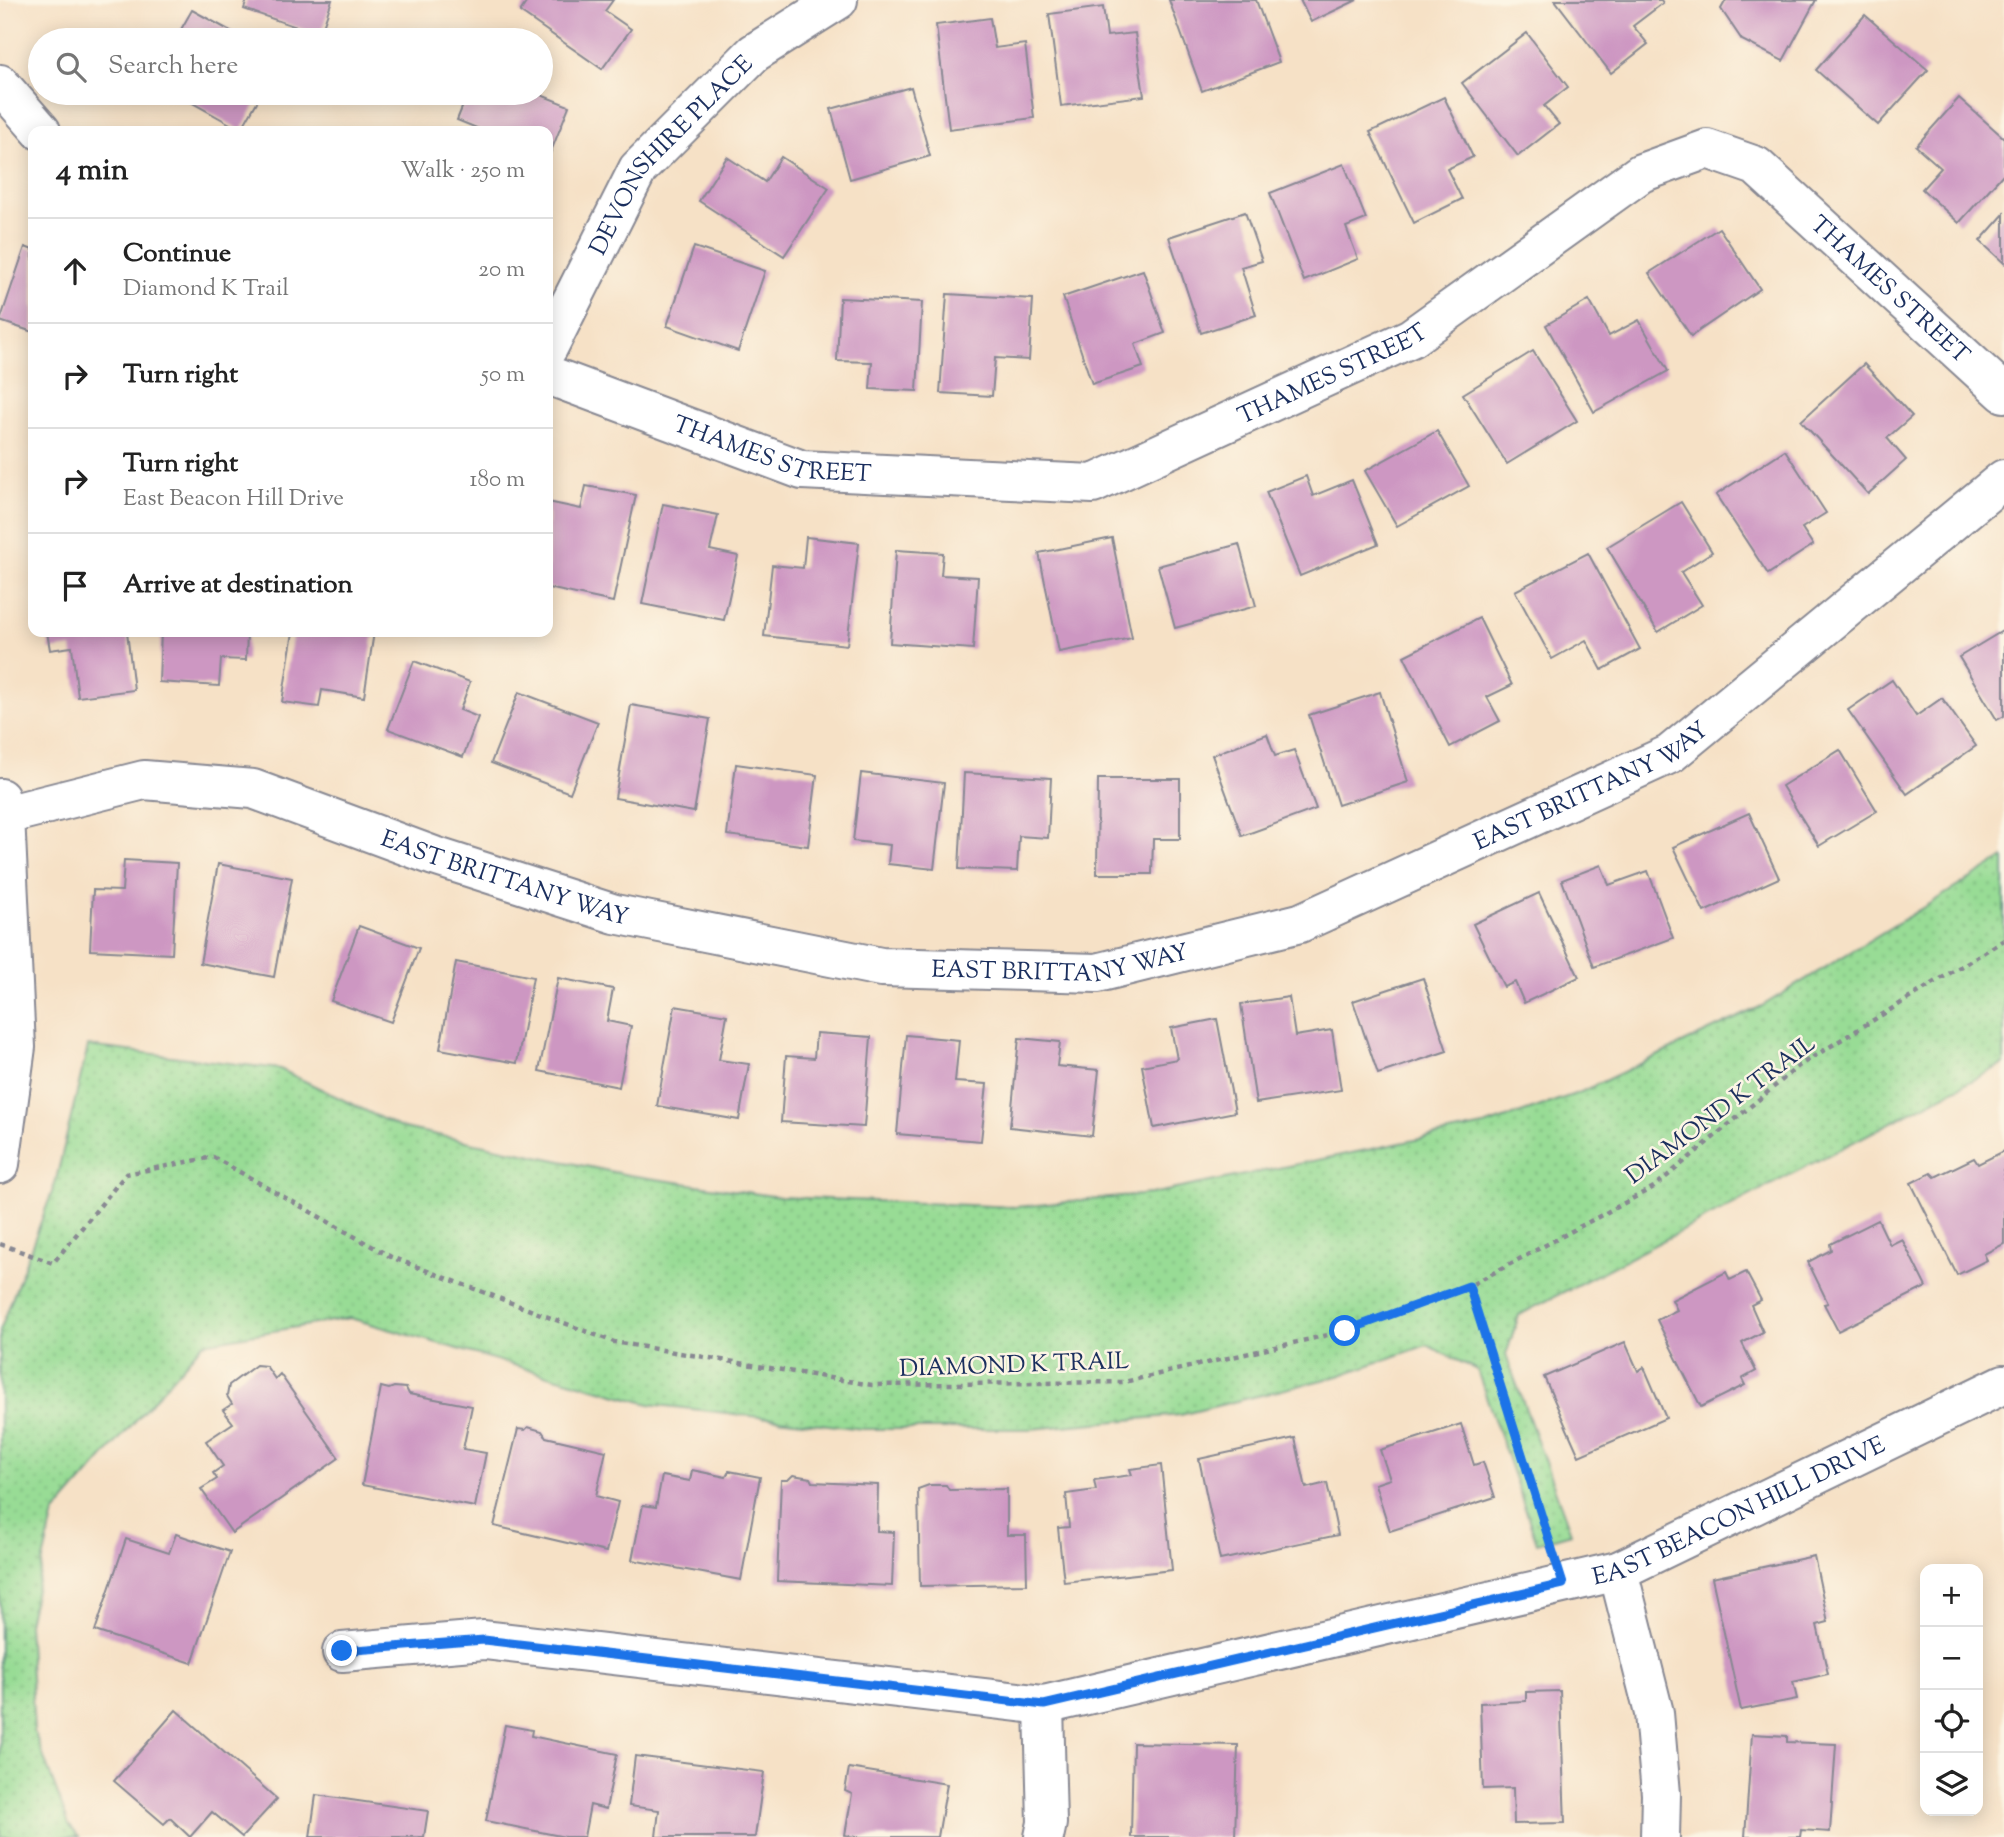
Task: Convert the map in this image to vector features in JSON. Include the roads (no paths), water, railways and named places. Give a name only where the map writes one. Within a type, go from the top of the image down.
[{"type":"street","name":"DEVONSHIRE PLACE","points":[[553,338],[638,169],[754,53],[836,1]]},
{"type":"street","points":[[0,84],[37,126]]},
{"type":"street","name":"THAMES STREET","points":[[553,377],[802,470],[1093,484],[1411,338],[1641,173],[1707,149],[1756,166],[2004,393]]},
{"type":"street","name":"EAST BRITTANY WAY","points":[[3,806],[144,780],[253,789],[433,856],[615,914],[881,967],[1097,973],[1300,923],[1671,754],[2004,478]]},
{"type":"street","points":[[0,1164],[16,1047],[3,806]]},
{"type":"street","name":"EAST BEACON HILL DRIVE","points":[[342,1651],[484,1640],[1044,1705],[1618,1571],[2004,1384]]},
{"type":"street","points":[[1618,1571],[1654,1713],[1661,1794],[1660,1837]]},
{"type":"street","points":[[1044,1705],[1047,1823],[1044,1837]]}]
